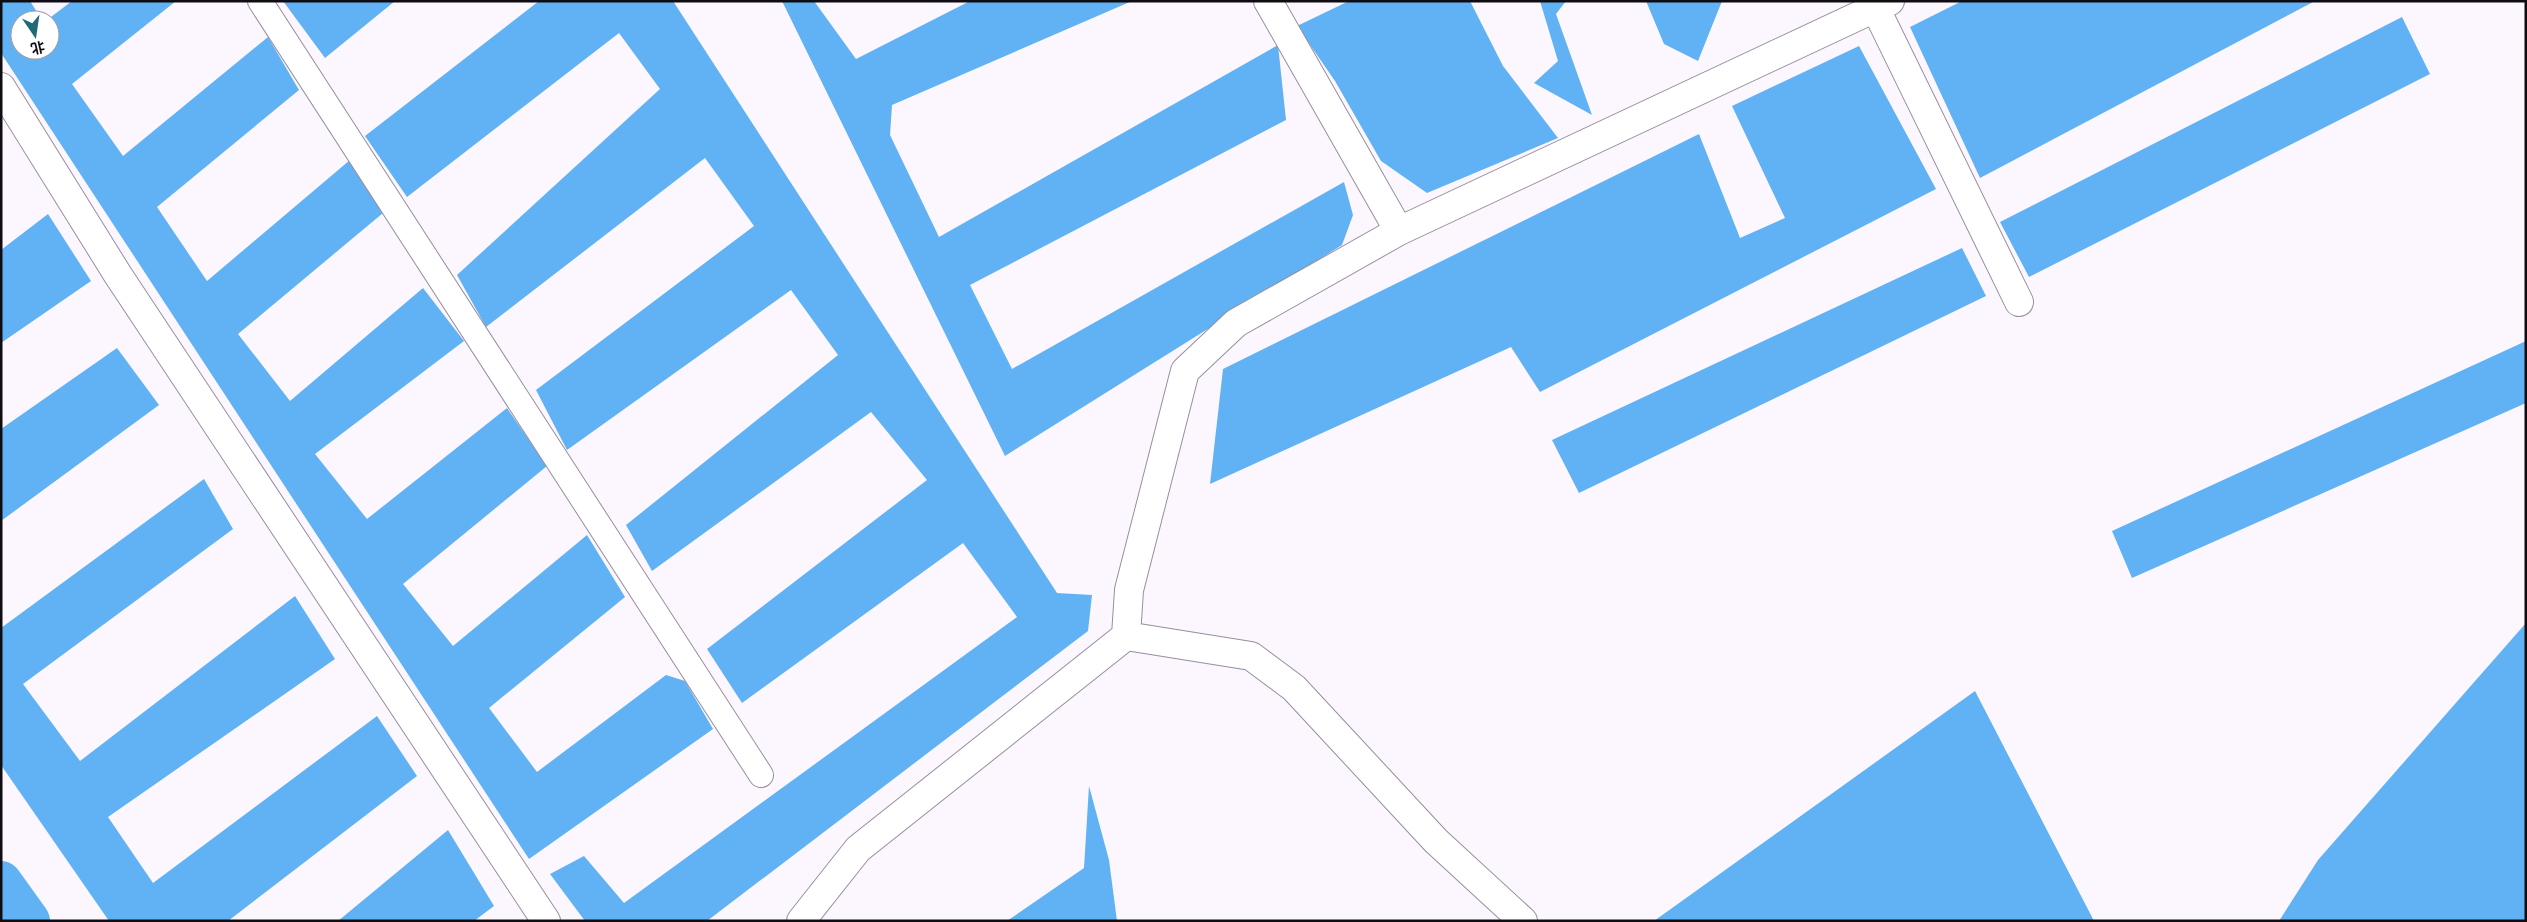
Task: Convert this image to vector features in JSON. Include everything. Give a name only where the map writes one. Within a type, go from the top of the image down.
[{"type":"street","points":[[1268,1],[1399,231]]},
{"type":"street","points":[[1126,636],[1128,590],[1185,371],[1236,323],[1399,231],[1879,4],[2019,302]]},
{"type":"street","points":[[1,87],[118,275],[546,921]]},
{"type":"street","points":[[801,921],[858,849],[1126,636],[1251,656],[1294,688],[1436,841],[1523,921]]},
{"type":"lane","points":[[260,1],[761,776]]},
{"type":"water","points":[[1,1],[30,1],[36,10],[10,10],[10,60],[60,60],[60,10],[72,1],[176,1],[72,84],[123,156],[268,37],[299,90],[157,207],[207,281],[350,160],[383,213],[238,334],[290,401],[423,288],[464,341],[315,454],[367,519],[507,408],[547,466],[403,584],[453,646],[587,535],[625,597],[489,708],[537,772],[666,675],[685,681],[713,729],[529,859],[1,53]]},
{"type":"water","points":[[283,1],[395,1],[325,58]]},
{"type":"water","points":[[539,1],[673,1],[1057,593],[1092,595],[1088,631],[707,921],[585,921],[550,874],[584,856],[624,903],[1017,617],[963,543],[742,703],[707,649],[927,480],[871,412],[652,571],[626,525],[838,355],[791,290],[567,450],[536,390],[754,226],[705,158],[486,327],[457,275],[660,89],[619,33],[407,197],[365,136]]},
{"type":"water","points":[[782,1],[814,1],[856,59],[970,1],[1132,1],[892,105],[890,135],[939,237],[1278,45],[1286,120],[970,285],[1012,369],[1344,182],[1353,215],[1342,245],[1005,456]]},
{"type":"water","points":[[1349,1],[1470,1],[1503,66],[1558,138],[1427,193],[1381,161],[1335,81],[1297,26]]},
{"type":"water","points":[[1540,1],[1566,1],[1556,14],[1592,115],[1534,83],[1558,61]]},
{"type":"water","points":[[1646,1],[1722,1],[1698,61],[1664,44]]},
{"type":"water","points":[[1962,1],[2315,1],[1980,178],[1910,27]]},
{"type":"water","points":[[2402,17],[2430,74],[2029,277],[2000,222]]},
{"type":"water","points":[[1859,46],[1936,189],[1540,392],[1511,347],[1210,484],[1223,369],[1699,134],[1740,238],[1785,218],[1732,106]]},
{"type":"water","points":[[48,214],[91,281],[1,343],[1,250]]},
{"type":"water","points":[[1962,248],[1986,296],[1579,493],[1552,440]]},
{"type":"water","points":[[2526,341],[2526,403],[2132,578],[2112,531]]},
{"type":"water","points":[[117,348],[159,405],[1,521],[1,429]]},
{"type":"water","points":[[204,479],[233,529],[23,684],[80,761],[295,596],[335,659],[108,817],[153,883],[377,716],[417,776],[228,921],[109,921],[1,765],[1,628]]},
{"type":"water","points":[[2526,623],[2526,921],[2279,921],[2318,860]]},
{"type":"water","points":[[1975,691],[2094,921],[1654,921]]},
{"type":"water","points":[[1089,786],[1109,860],[1117,921],[1007,921],[1084,868]]},
{"type":"water","points":[[448,830],[494,906],[474,921],[338,921]]},
{"type":"waterway","points":[[1,882],[29,921]]}]
